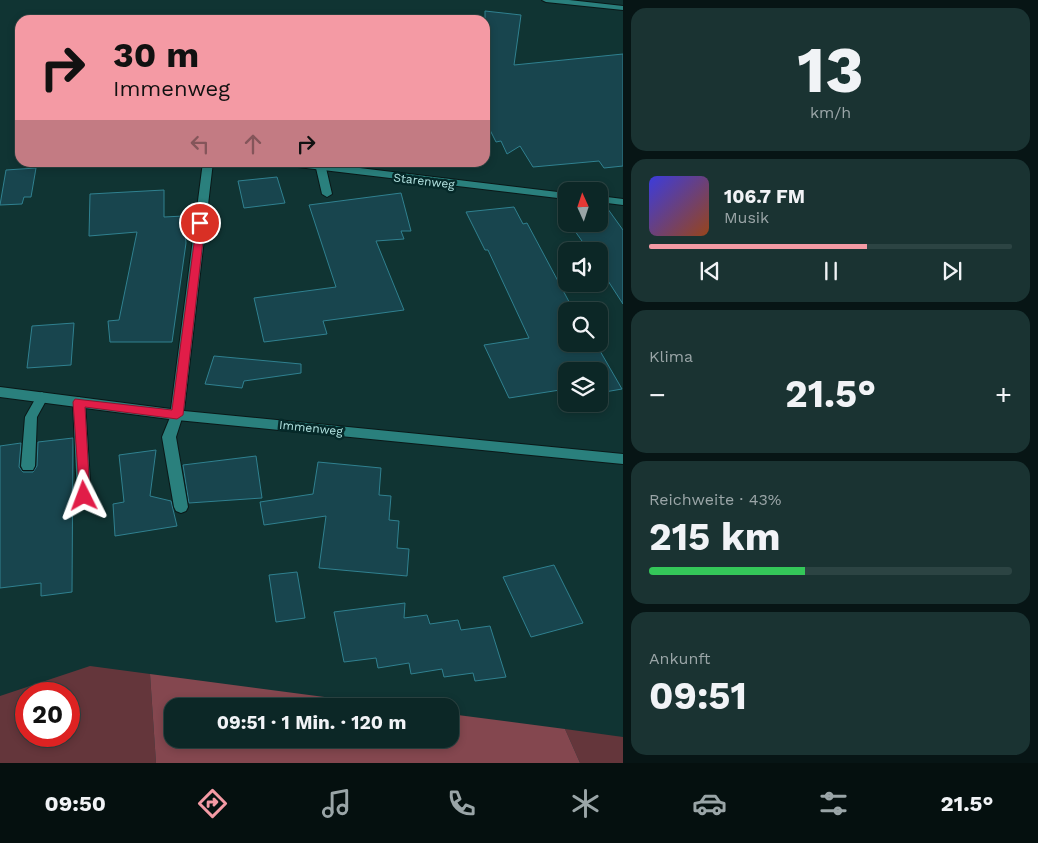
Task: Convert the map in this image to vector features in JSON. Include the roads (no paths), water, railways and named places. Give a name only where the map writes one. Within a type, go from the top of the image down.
[{"type":"street","points":[[546,0],[623,8]]},
{"type":"street","points":[[181,507],[169,437],[177,415],[207,167]]},
{"type":"street","name":"Starenweg","points":[[314,167],[558,195]]},
{"type":"street","points":[[321,168],[327,194]]},
{"type":"street","points":[[608,201],[623,202]]},
{"type":"street","name":"Immenweg","points":[[0,392],[177,415],[623,459]]},
{"type":"street","points":[[28,466],[31,417],[42,397]]},
{"type":"street","points":[[79,402],[84,496]]}]
